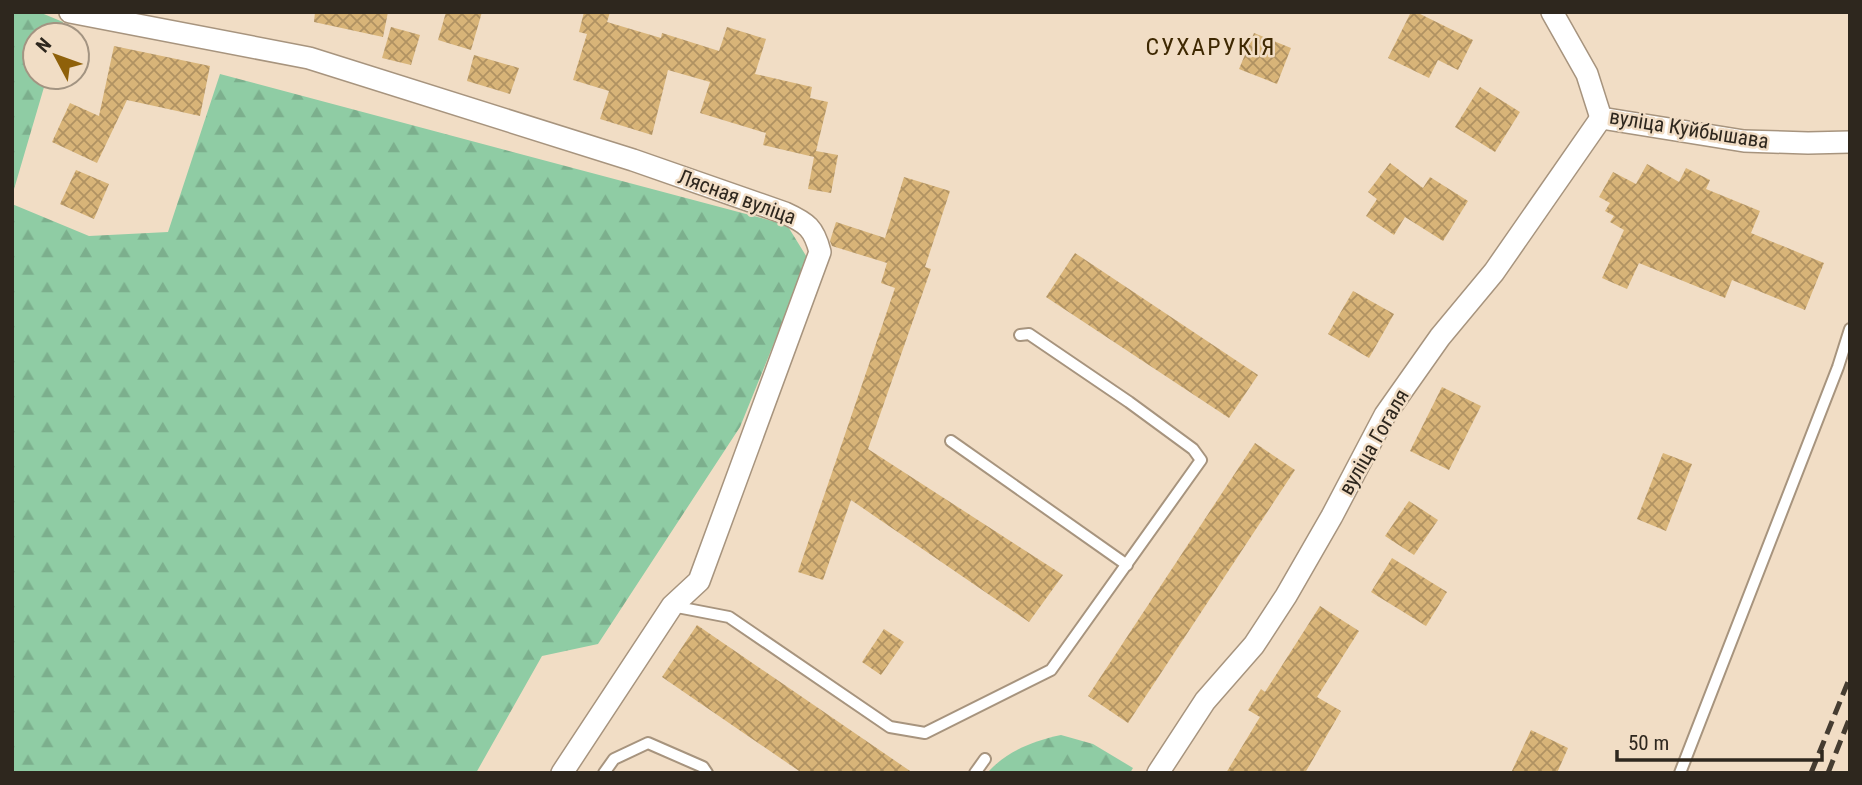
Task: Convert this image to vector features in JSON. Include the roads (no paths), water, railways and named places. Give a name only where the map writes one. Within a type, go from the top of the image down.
[{"type":"street","name":"Лясная вуліца","points":[[70,12],[309,58],[633,160],[785,212],[806,222],[817,238],[820,252],[699,580],[672,606],[562,773]]},
{"type":"street","name":"вуліца Куйбышава","points":[[1552,12],[1587,74],[1601,118],[1744,141],[1850,142]]},
{"type":"street","name":"вуліца Гогаля","points":[[1158,773],[1205,701],[1254,645],[1286,596],[1385,415],[1440,337],[1494,272],[1601,118]]},
{"type":"lane","points":[[1679,773],[1838,367],[1850,328]]},
{"type":"lane","points":[[672,606],[729,618],[891,727],[925,733],[1051,670],[1201,460],[1193,449],[1106,386],[1029,334],[1020,335]]},
{"type":"lane","points":[[951,441],[1127,565]]},
{"type":"lane","points":[[604,773],[614,759],[648,743],[703,767],[707,773]]},
{"type":"lane","points":[[975,773],[985,759]]},
{"type":"railway","points":[[1811,773],[1850,677]]},
{"type":"railway","points":[[1828,773],[1850,717]]},
{"type":"district","name":"СУХАРУКІЯ","points":[[1211,47]]}]
